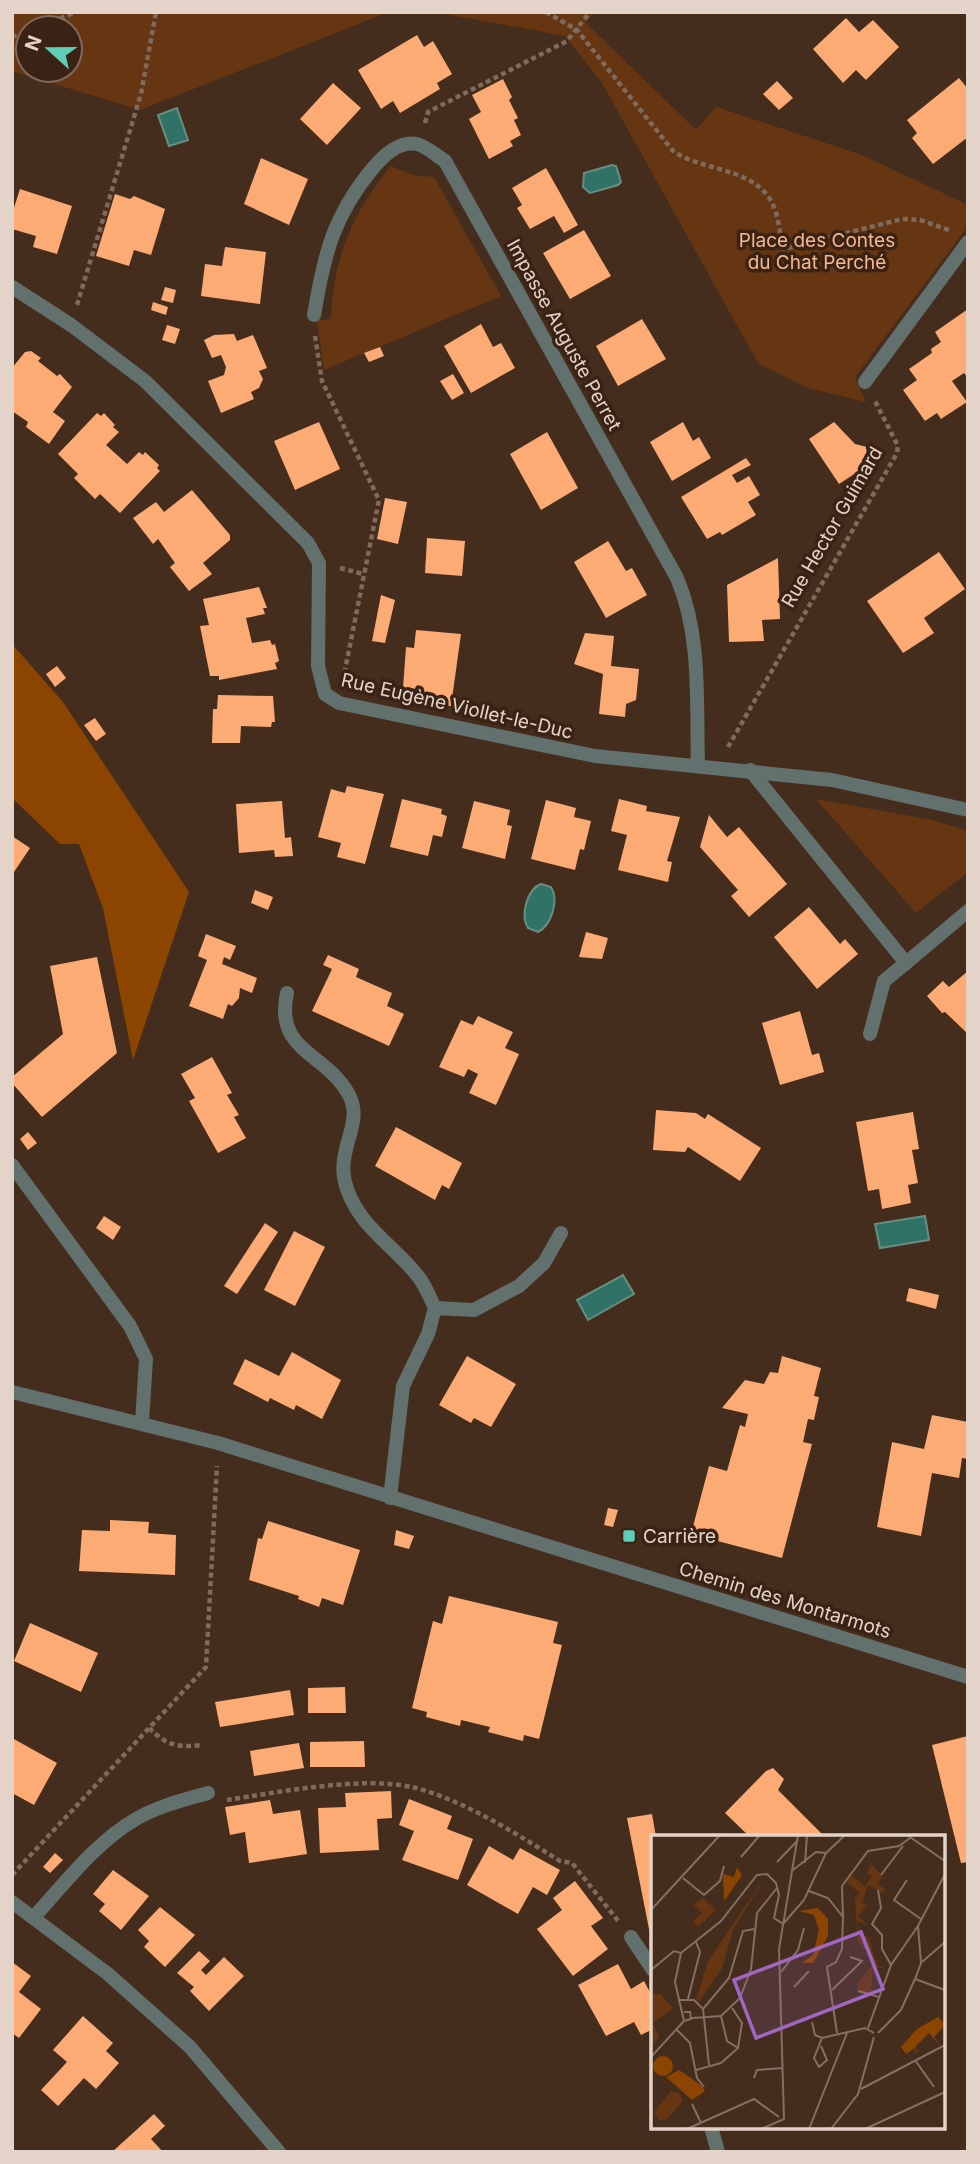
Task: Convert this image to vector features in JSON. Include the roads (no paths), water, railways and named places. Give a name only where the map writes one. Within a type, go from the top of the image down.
[{"type":"street","name":"Impasse Auguste Perret","points":[[314,315],[325,255],[345,204],[380,159],[397,146],[417,144],[445,160],[677,578],[686,600],[694,641],[698,766]]},
{"type":"street","points":[[865,382],[962,237]]},
{"type":"street","name":"Rue Eugène Viollet-le-Duc","points":[[12,286],[71,325],[145,381],[308,543],[319,563],[318,667],[325,694],[339,703],[595,756],[832,780],[968,810]]},
{"type":"street","points":[[750,770],[906,963]]},
{"type":"street","points":[[870,1034],[884,981],[968,911]]},
{"type":"street","points":[[287,993],[284,1023],[295,1045],[315,1056],[348,1095],[355,1116],[342,1157],[346,1187],[363,1222],[419,1276],[435,1308],[428,1334],[402,1386],[390,1498]]},
{"type":"street","points":[[12,1165],[130,1326],[146,1359],[142,1423]]},
{"type":"street","points":[[435,1308],[474,1310],[519,1286],[544,1263],[561,1233]]},
{"type":"street","name":"Chemin des Montarmots","points":[[12,1392],[218,1443],[968,1677]]},
{"type":"street","points":[[34,1917],[96,1850],[125,1826],[165,1806],[208,1793]]},
{"type":"street","points":[[12,1902],[108,1974],[190,2047],[279,2152]]},
{"type":"street","points":[[631,1937],[651,1967]]},
{"type":"street","points":[[712,2129],[718,2152]]},
{"type":"water","points":[[177,108],[188,140],[169,146],[158,115]]},
{"type":"water","points":[[616,166],[621,182],[618,185],[590,193],[583,187],[584,173]]},
{"type":"water","points":[[541,884],[551,887],[554,905],[547,924],[538,932],[528,928],[525,910],[532,891]]},
{"type":"water","points":[[925,1216],[929,1240],[880,1248],[875,1224]]},
{"type":"water","points":[[623,1275],[634,1294],[588,1320],[577,1300]]},
{"type":"place","name":"Carrière","points":[[629,1536]]},
{"type":"park label","name":"Place des Contes du Chat Perché","points":[[817,251]]}]
